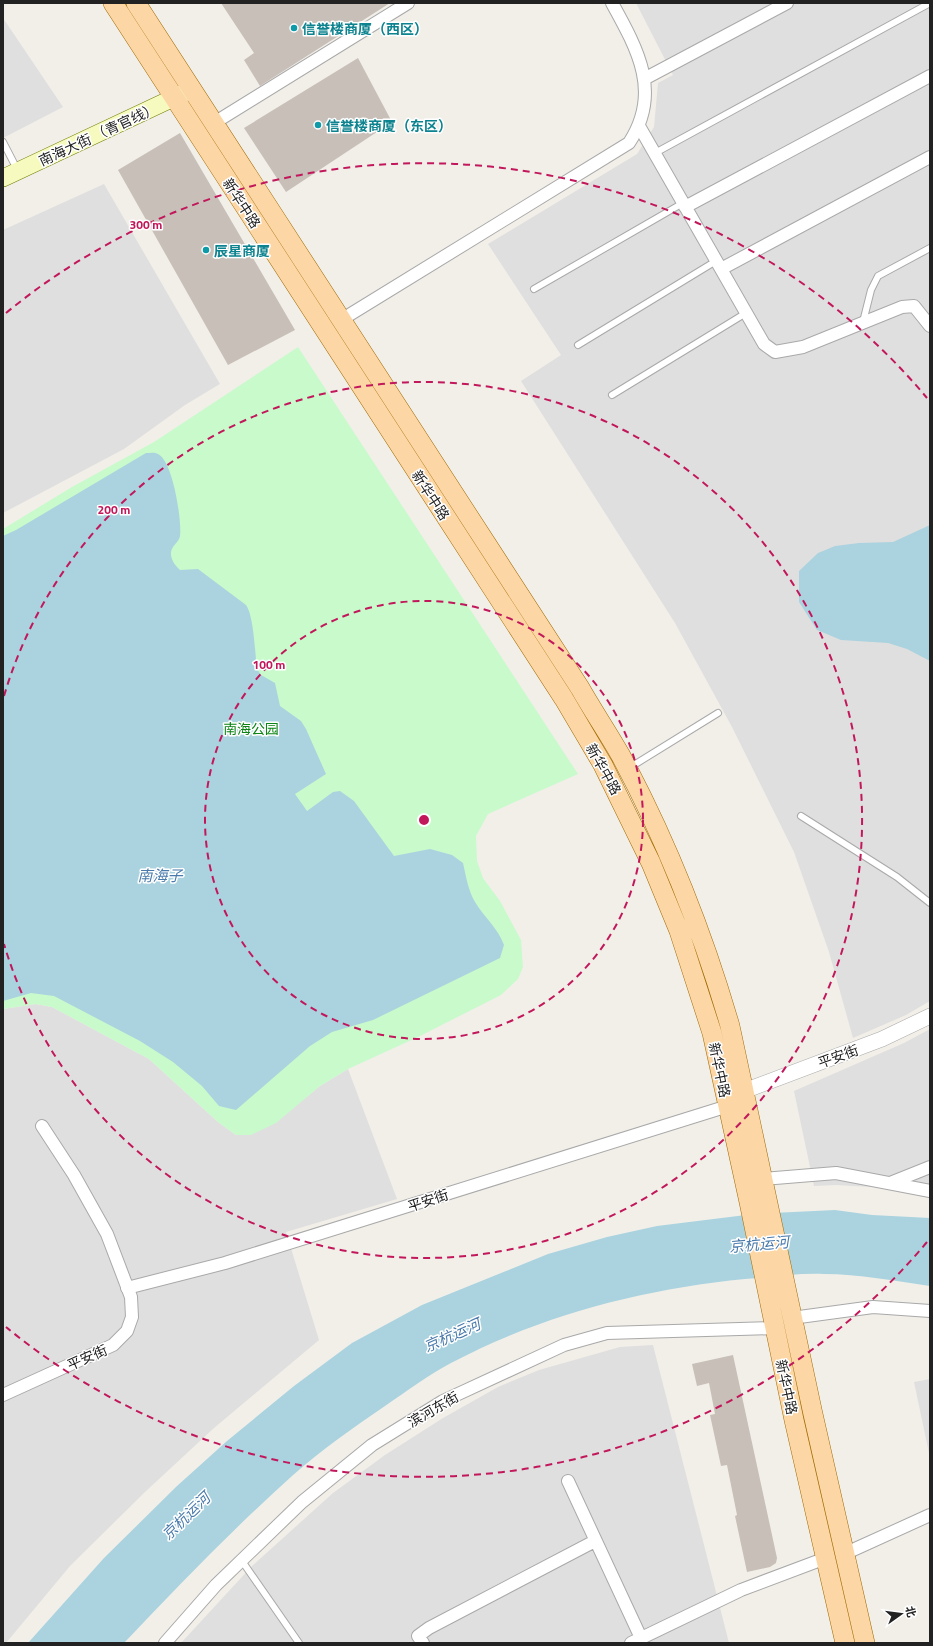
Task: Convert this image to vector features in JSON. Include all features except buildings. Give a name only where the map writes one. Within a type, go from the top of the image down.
[{"type":"main road","name":"新华中路","points":[[113,3],[547,673],[603,765],[651,863],[679,931],[712,1033],[728,1106],[760,1193],[784,1280],[865,1643]]},
{"type":"main road","name":"新华中路","points":[[136,3],[580,688],[627,768],[668,854],[696,923],[730,1026],[744,1091],[760,1193],[766,1285],[845,1643]]},
{"type":"main road","name":"南海大街 （青官线）","points":[[3,178],[192,90]]},
{"type":"street","points":[[214,123],[408,3]]},
{"type":"street","points":[[341,320],[629,144],[639,126],[644,111],[646,89],[643,67],[632,38],[612,3]]},
{"type":"street","points":[[644,79],[786,3]]},
{"type":"street","points":[[684,205],[930,76]]},
{"type":"street","points":[[639,126],[764,344],[775,352],[803,347],[902,307],[914,306],[930,326]]},
{"type":"street","points":[[719,265],[930,157]]},
{"type":"street","name":"平安街","points":[[744,1091],[882,1039],[930,1016]]},
{"type":"street","name":"平安街","points":[[127,1288],[225,1263],[728,1106]]},
{"type":"street","name":"平安街","points":[[3,1395],[113,1345],[127,1331],[132,1317],[131,1297],[107,1234],[74,1175],[42,1126]]},
{"type":"street","points":[[890,1184],[930,1167]]},
{"type":"street","points":[[760,1193],[836,1173],[930,1191]]},
{"type":"street","points":[[792,1318],[873,1307],[930,1311]]},
{"type":"street","name":"滨河东街","points":[[165,1643],[216,1585],[302,1502],[372,1446],[443,1401],[564,1345],[607,1333],[775,1328]]},
{"type":"street","points":[[568,1481],[595,1541],[636,1640],[741,1590],[826,1558]]},
{"type":"street","points":[[844,1554],[930,1515]]},
{"type":"street","points":[[423,1643],[418,1636],[429,1628],[595,1541]]},
{"type":"lane","points":[[654,153],[930,3]]},
{"type":"lane","points":[[3,142],[18,171]]},
{"type":"lane","points":[[534,289],[684,205]]},
{"type":"lane","points":[[862,323],[871,290],[878,276],[930,248]]},
{"type":"lane","points":[[578,345],[719,265]]},
{"type":"lane","points":[[612,396],[746,313]]},
{"type":"lane","points":[[627,768],[718,713]]},
{"type":"lane","points":[[801,816],[897,877],[930,903]]},
{"type":"lane","points":[[242,1561],[299,1643]]},
{"type":"shaded area","points":[[636,3],[930,3],[930,1001],[906,1015],[853,1038],[829,952],[794,852],[732,727],[675,623],[521,381],[561,355],[488,244],[637,154],[654,127],[658,83],[673,75]]},
{"type":"shaded area","points":[[3,18],[63,107],[3,138]]},
{"type":"shaded area","points":[[104,184],[220,384],[185,405],[124,449],[3,513],[3,230]]},
{"type":"shaded area","points":[[36,1004],[52,1007],[149,1059],[218,1122],[236,1135],[300,1102],[320,1086],[348,1069],[397,1199],[286,1232],[319,1340],[214,1428],[145,1492],[70,1566],[6,1643],[3,1643],[3,1009]]},
{"type":"shaded area","points":[[930,1029],[930,1195],[889,1188],[836,1185],[814,1186],[794,1091],[904,1043]]},
{"type":"shaded area","points":[[653,1345],[729,1643],[181,1643],[252,1566],[333,1493],[385,1455],[443,1418],[498,1387],[539,1370],[620,1347]]},
{"type":"shaded area","points":[[930,1379],[930,1458],[914,1382]]},
{"type":"green space","name":"南海子","points":[[298,347],[578,774],[488,814],[476,836],[477,861],[483,878],[500,901],[521,940],[523,967],[518,979],[501,995],[418,1037],[348,1069],[320,1086],[276,1123],[251,1135],[236,1135],[218,1122],[149,1059],[52,1007],[36,1004],[3,1009],[3,529],[72,487],[154,442]]},
{"type":"water","name":"南海子","points":[[146,453],[157,453],[163,459],[172,479],[180,518],[180,536],[171,552],[173,562],[180,570],[198,569],[246,605],[251,618],[257,669],[261,675],[275,683],[280,706],[301,721],[306,729],[326,774],[295,794],[307,811],[333,792],[340,791],[354,801],[394,856],[430,849],[452,855],[463,863],[473,897],[495,928],[504,945],[500,958],[373,1020],[332,1032],[310,1046],[236,1110],[219,1106],[202,1086],[173,1062],[140,1041],[54,996],[31,993],[3,1001],[3,536],[16,530]]},
{"type":"water","points":[[930,525],[930,661],[907,649],[888,643],[841,640],[817,630],[799,602],[799,571],[818,553],[835,546],[859,543],[893,542]]},
{"type":"water","name":"京杭运河","points":[[835,1210],[872,1215],[930,1218],[930,1286],[837,1274],[784,1275],[745,1279],[631,1297],[557,1318],[521,1331],[486,1346],[434,1373],[314,1457],[227,1537],[124,1643],[28,1643],[104,1558],[177,1486],[227,1441],[294,1386],[352,1343],[422,1305],[548,1254],[607,1237],[657,1226],[754,1214]]},
{"type":"place","name":"信誉楼商厦（西区）","points":[[294,28]]},
{"type":"place","name":"信誉楼商厦（东区）","points":[[318,125]]},
{"type":"place","name":"辰星商厦","points":[[206,250]]},
{"type":"park label","name":"南海公园","points":[[251,728]]}]
